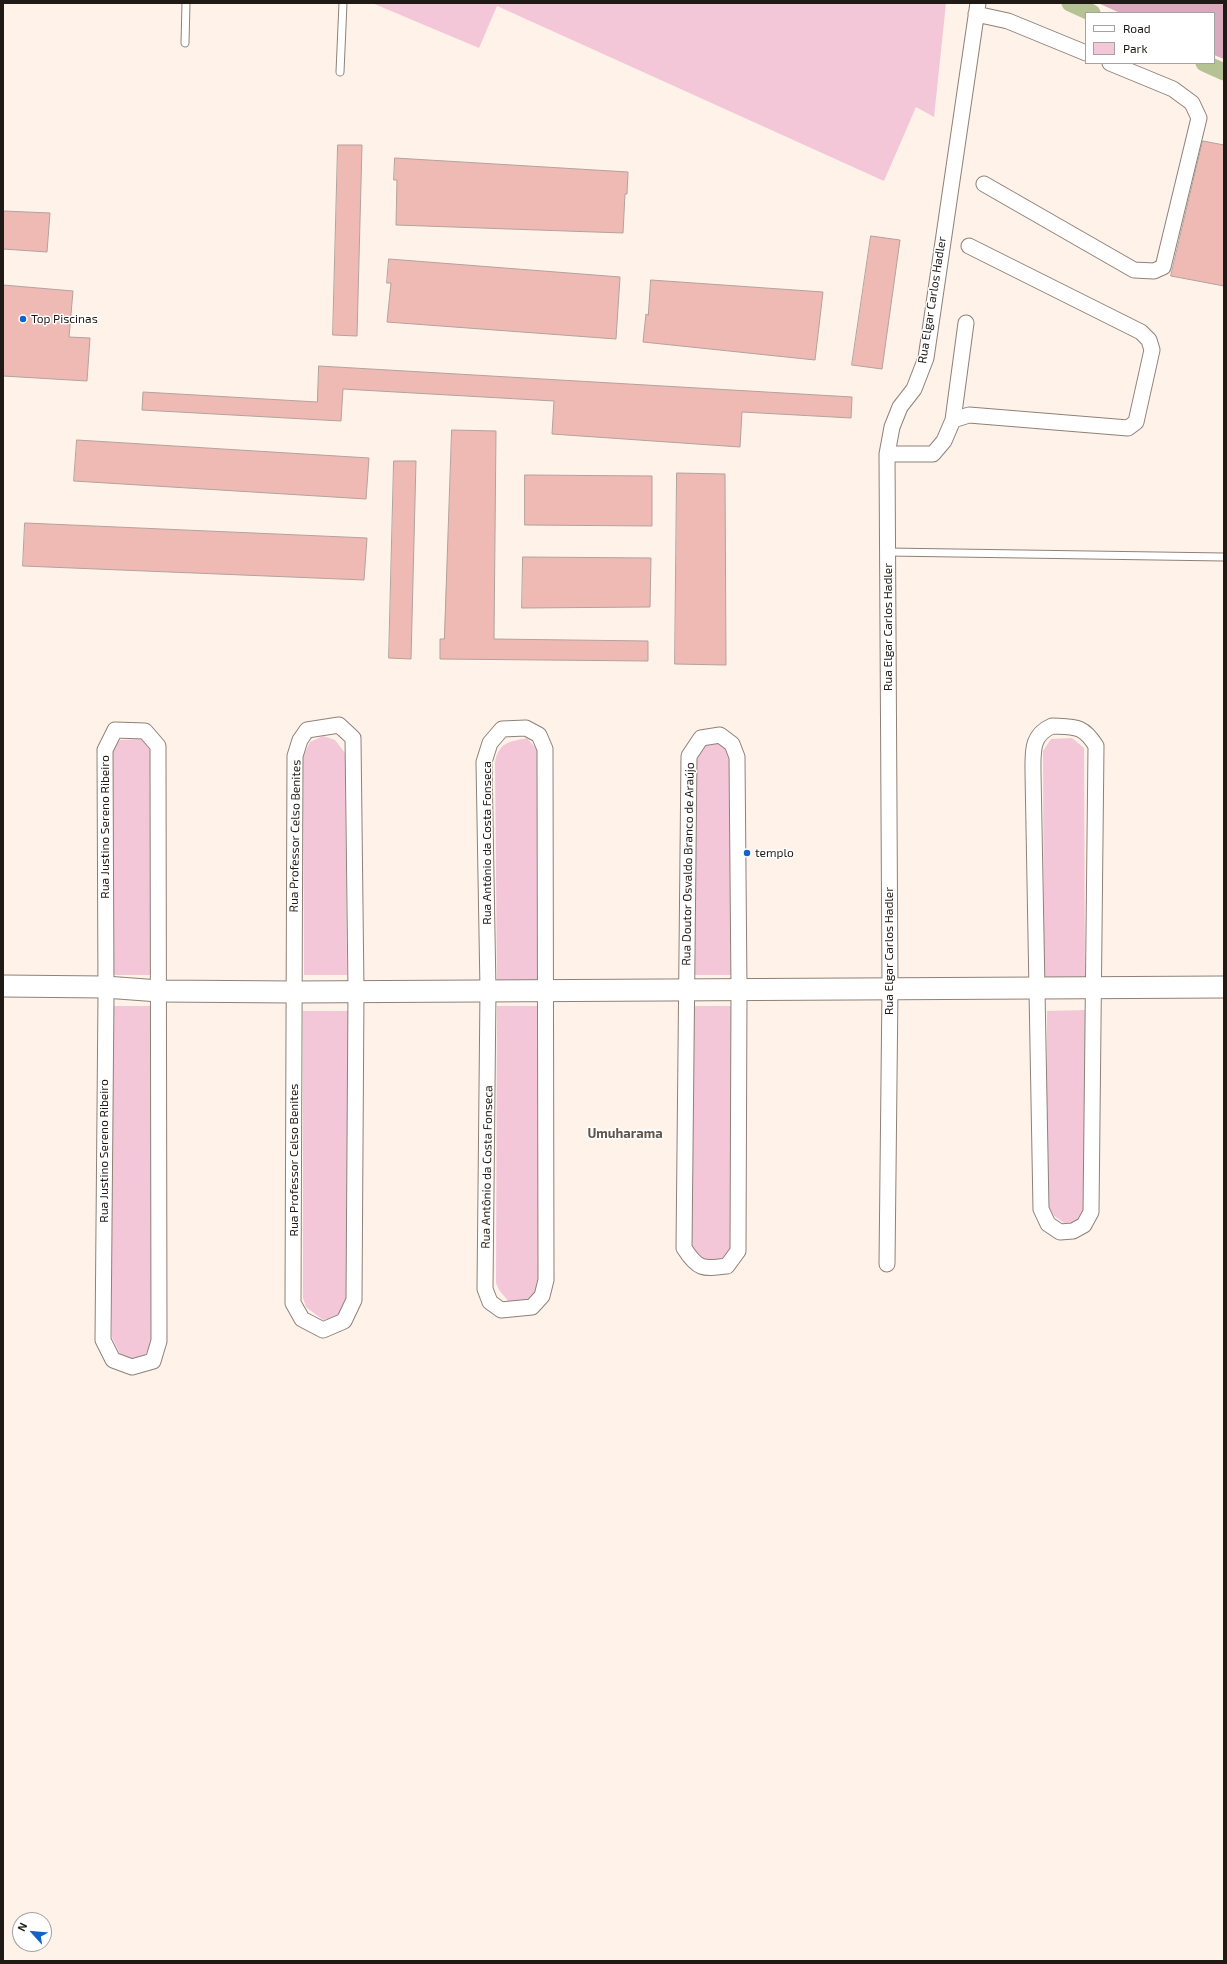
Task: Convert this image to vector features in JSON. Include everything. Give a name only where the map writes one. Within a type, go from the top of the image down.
[{"type":"street","points":[[977,8],[1085,53]]},
{"type":"street","name":"Rua Elgar Carlos Hadler","points":[[887,1264],[890,988],[888,454],[892,427],[900,407],[914,389],[926,358],[977,8]]},
{"type":"street","points":[[984,184],[1134,270],[1154,271],[1163,267],[1199,118],[1192,103],[1173,89],[1112,64]]},
{"type":"street","points":[[953,420],[969,415],[1128,428],[1136,422],[1152,350],[1149,340],[1141,332],[968,246]]},
{"type":"street","points":[[888,454],[933,454],[944,441],[953,420],[966,323]]},
{"type":"street","name":"Rua Professor Celso Benites","points":[[339,725],[353,738],[356,991],[354,1300],[344,1322],[323,1330],[302,1319],[293,1303],[295,756],[300,740],[307,730],[339,725]]},
{"type":"street","points":[[1052,726],[1078,727],[1088,734],[1096,746],[1094,987],[1091,1212],[1084,1225],[1073,1231],[1060,1232],[1048,1224],[1041,1209],[1032,772],[1034,745],[1042,730],[1052,726]]},
{"type":"street","name":"Rua Antônio da Costa Fonseca","points":[[526,728],[539,735],[544,749],[544,990],[546,1280],[542,1296],[532,1307],[501,1310],[490,1302],[485,1288],[488,990],[484,762],[490,743],[502,729],[526,728]]},
{"type":"street","name":"Rua Justino Sereno Ribeiro","points":[[115,730],[145,731],[158,746],[160,991],[160,1341],[153,1361],[132,1367],[113,1360],[103,1340],[106,987],[105,750],[115,730]]},
{"type":"street","name":"Rua Doutor Osvaldo Branco de Araújo","points":[[720,735],[732,744],[736,757],[739,989],[738,1251],[728,1266],[706,1269],[692,1260],[684,1248],[689,756],[701,738],[720,735]]},
{"type":"street","points":[[3,986],[106,987],[160,991],[294,992],[1224,987]]},
{"type":"lane","points":[[185,43],[186,3]]},
{"type":"lane","points":[[340,72],[343,3]]},
{"type":"lane","points":[[888,552],[1224,557]]},
{"type":"green space","points":[[372,3],[946,3],[934,117],[916,107],[884,181],[497,6],[479,48]]},
{"type":"green space","points":[[323,736],[335,740],[345,753],[347,975],[304,975],[303,756],[310,742]]},
{"type":"green space","points":[[527,738],[540,753],[541,983],[497,983],[495,762],[499,750],[506,744]]},
{"type":"green space","points":[[1072,738],[1084,748],[1085,977],[1044,978],[1043,751],[1051,739]]},
{"type":"green space","points":[[143,739],[151,752],[152,975],[111,975],[111,752],[120,740]]},
{"type":"green space","points":[[718,739],[727,746],[732,760],[734,975],[695,975],[694,758],[704,743]]},
{"type":"green space","points":[[109,1006],[152,1006],[154,1339],[145,1355],[133,1362],[120,1354],[112,1337]]},
{"type":"green space","points":[[497,1006],[541,1006],[540,1280],[530,1298],[510,1303],[499,1290],[496,1283]]},
{"type":"green space","points":[[691,1006],[731,1006],[731,1249],[722,1261],[707,1263],[695,1256],[691,1242]]},
{"type":"green space","points":[[1087,1010],[1087,1207],[1077,1222],[1064,1223],[1053,1215],[1047,1203],[1047,1011]]},
{"type":"green space","points":[[303,1011],[348,1011],[347,1299],[339,1317],[323,1320],[306,1307],[303,1298]]},
{"type":"shaded area","points":[[1098,3],[1219,3],[1224,5],[1224,59],[1215,55],[1215,12],[1118,12]]},
{"type":"building","points":[[1203,141],[1224,145],[1224,286],[1171,276]]},
{"type":"building","points":[[338,145],[362,145],[357,336],[333,335]]},
{"type":"building","points":[[395,158],[628,172],[623,233],[396,225],[397,180],[394,180]]},
{"type":"building","points":[[3,211],[50,213],[47,252],[3,249]]},
{"type":"building","points":[[871,236],[900,240],[882,369],[852,365]]},
{"type":"building","points":[[389,259],[620,277],[616,339],[387,322],[391,283],[387,283]]},
{"type":"building","points":[[651,280],[823,292],[815,360],[643,342],[646,314],[648,315]]},
{"type":"building","points":[[3,285],[73,291],[69,337],[90,338],[87,381],[3,376]]},
{"type":"building","points":[[319,366],[852,397],[851,418],[742,412],[740,447],[552,434],[554,401],[343,389],[341,421],[142,410],[143,392],[317,402]]},
{"type":"building","points":[[452,430],[496,431],[494,639],[648,641],[648,661],[440,659],[440,639],[444,639]]},
{"type":"building","points":[[77,440],[369,458],[366,499],[74,481]]},
{"type":"building","points":[[394,461],[416,461],[411,659],[389,658]]},
{"type":"building","points":[[677,473],[725,474],[726,665],[675,664]]},
{"type":"building","points":[[525,475],[652,476],[652,526],[525,525]]},
{"type":"building","points":[[25,523],[367,538],[364,580],[23,566]]},
{"type":"building","points":[[523,557],[651,558],[650,607],[522,608]]},
{"type":"waterway","points":[[1070,3],[1090,12]]},
{"type":"waterway","points":[[1206,64],[1224,72]]},
{"type":"place","name":"Top Piscinas","points":[[23,319]]},
{"type":"place","name":"templo","points":[[747,853]]},
{"type":"district","name":"Umuharama","points":[[625,1134]]}]
